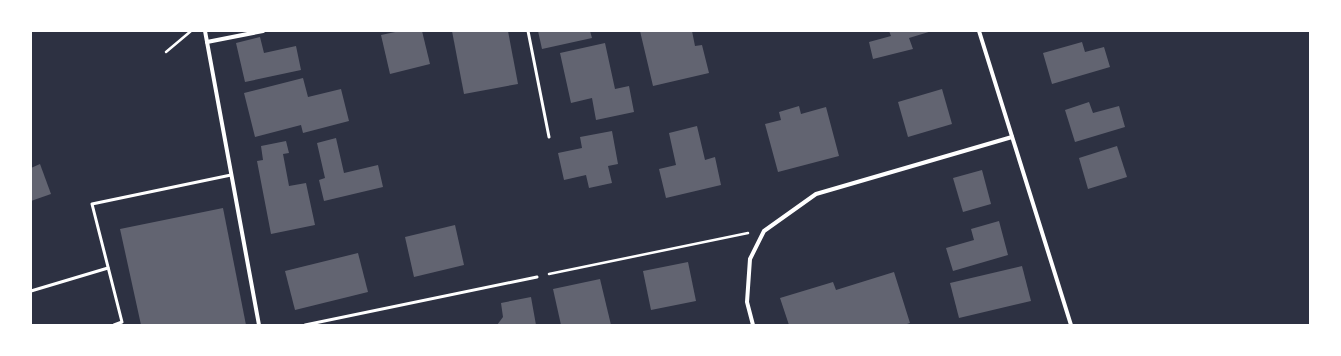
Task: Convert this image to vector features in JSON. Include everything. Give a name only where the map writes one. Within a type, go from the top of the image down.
[{"type":"street","points":[[205,31],[258,325]]},
{"type":"street","points":[[207,42],[263,31]]},
{"type":"street","points":[[979,31],[1072,325]]},
{"type":"street","points":[[753,325],[747,302],[750,259],[764,231],[816,194],[1012,138]]},
{"type":"lane","points":[[528,31],[549,137]]},
{"type":"lane","points":[[114,325],[122,322],[92,204],[231,175]]},
{"type":"lane","points":[[31,291],[108,268]]},
{"type":"lane","points":[[305,325],[537,277]]},
{"type":"path","points":[[166,52],[191,31]]},
{"type":"path","points":[[537,277],[738,234],[764,231]]},
{"type":"building","points":[[400,31],[422,31],[430,64],[390,74],[381,35]]},
{"type":"building","points":[[452,31],[508,31],[518,84],[464,94]]},
{"type":"building","points":[[538,31],[590,31],[592,38],[542,49]]},
{"type":"building","points":[[640,31],[692,31],[695,46],[702,45],[709,73],[653,86]]},
{"type":"building","points":[[889,31],[932,31],[909,38],[913,49],[873,59],[869,42],[891,36]]},
{"type":"building","points":[[260,37],[264,53],[296,46],[301,70],[245,82],[236,43]]},
{"type":"building","points":[[1082,42],[1085,52],[1104,47],[1110,67],[1052,84],[1043,53]]},
{"type":"building","points":[[605,43],[615,89],[629,86],[634,112],[596,120],[592,98],[571,103],[560,53]]},
{"type":"building","points":[[303,78],[308,97],[341,89],[349,121],[303,133],[301,125],[255,137],[244,93]]},
{"type":"building","points":[[942,89],[952,124],[908,137],[898,102]]},
{"type":"building","points":[[1089,102],[1093,113],[1119,106],[1125,127],[1075,142],[1065,110]]},
{"type":"building","points":[[799,106],[801,114],[826,107],[839,156],[778,172],[765,124],[781,120],[779,112]]},
{"type":"building","points":[[697,126],[705,160],[715,157],[721,185],[666,198],[659,169],[676,165],[669,133]]},
{"type":"building","points":[[612,131],[618,164],[608,166],[612,183],[589,188],[586,175],[564,180],[558,153],[582,148],[580,137]]},
{"type":"building","points":[[336,138],[344,173],[378,165],[383,187],[324,201],[319,180],[325,178],[317,143]]},
{"type":"building","points":[[286,141],[289,153],[283,154],[289,186],[306,183],[315,225],[271,234],[257,161],[263,160],[261,146]]},
{"type":"building","points":[[1117,146],[1127,177],[1088,189],[1079,158]]},
{"type":"building","points":[[40,164],[51,194],[31,201],[31,168]]},
{"type":"building","points":[[982,170],[991,204],[963,212],[953,178]]},
{"type":"building","points":[[223,208],[246,325],[141,325],[120,229]]},
{"type":"building","points":[[999,221],[1008,255],[953,271],[946,248],[974,240],[971,229]]},
{"type":"building","points":[[455,225],[464,265],[414,277],[405,237]]},
{"type":"building","points":[[358,253],[368,292],[295,310],[285,271]]},
{"type":"building","points":[[688,262],[696,301],[651,310],[643,271]]},
{"type":"building","points":[[1022,266],[1031,301],[959,318],[950,283]]},
{"type":"building","points":[[894,272],[910,323],[904,325],[789,325],[780,298],[833,282],[836,290]]},
{"type":"building","points":[[600,279],[611,325],[561,325],[553,289]]},
{"type":"building","points":[[531,297],[536,325],[497,325],[503,317],[501,303]]}]
